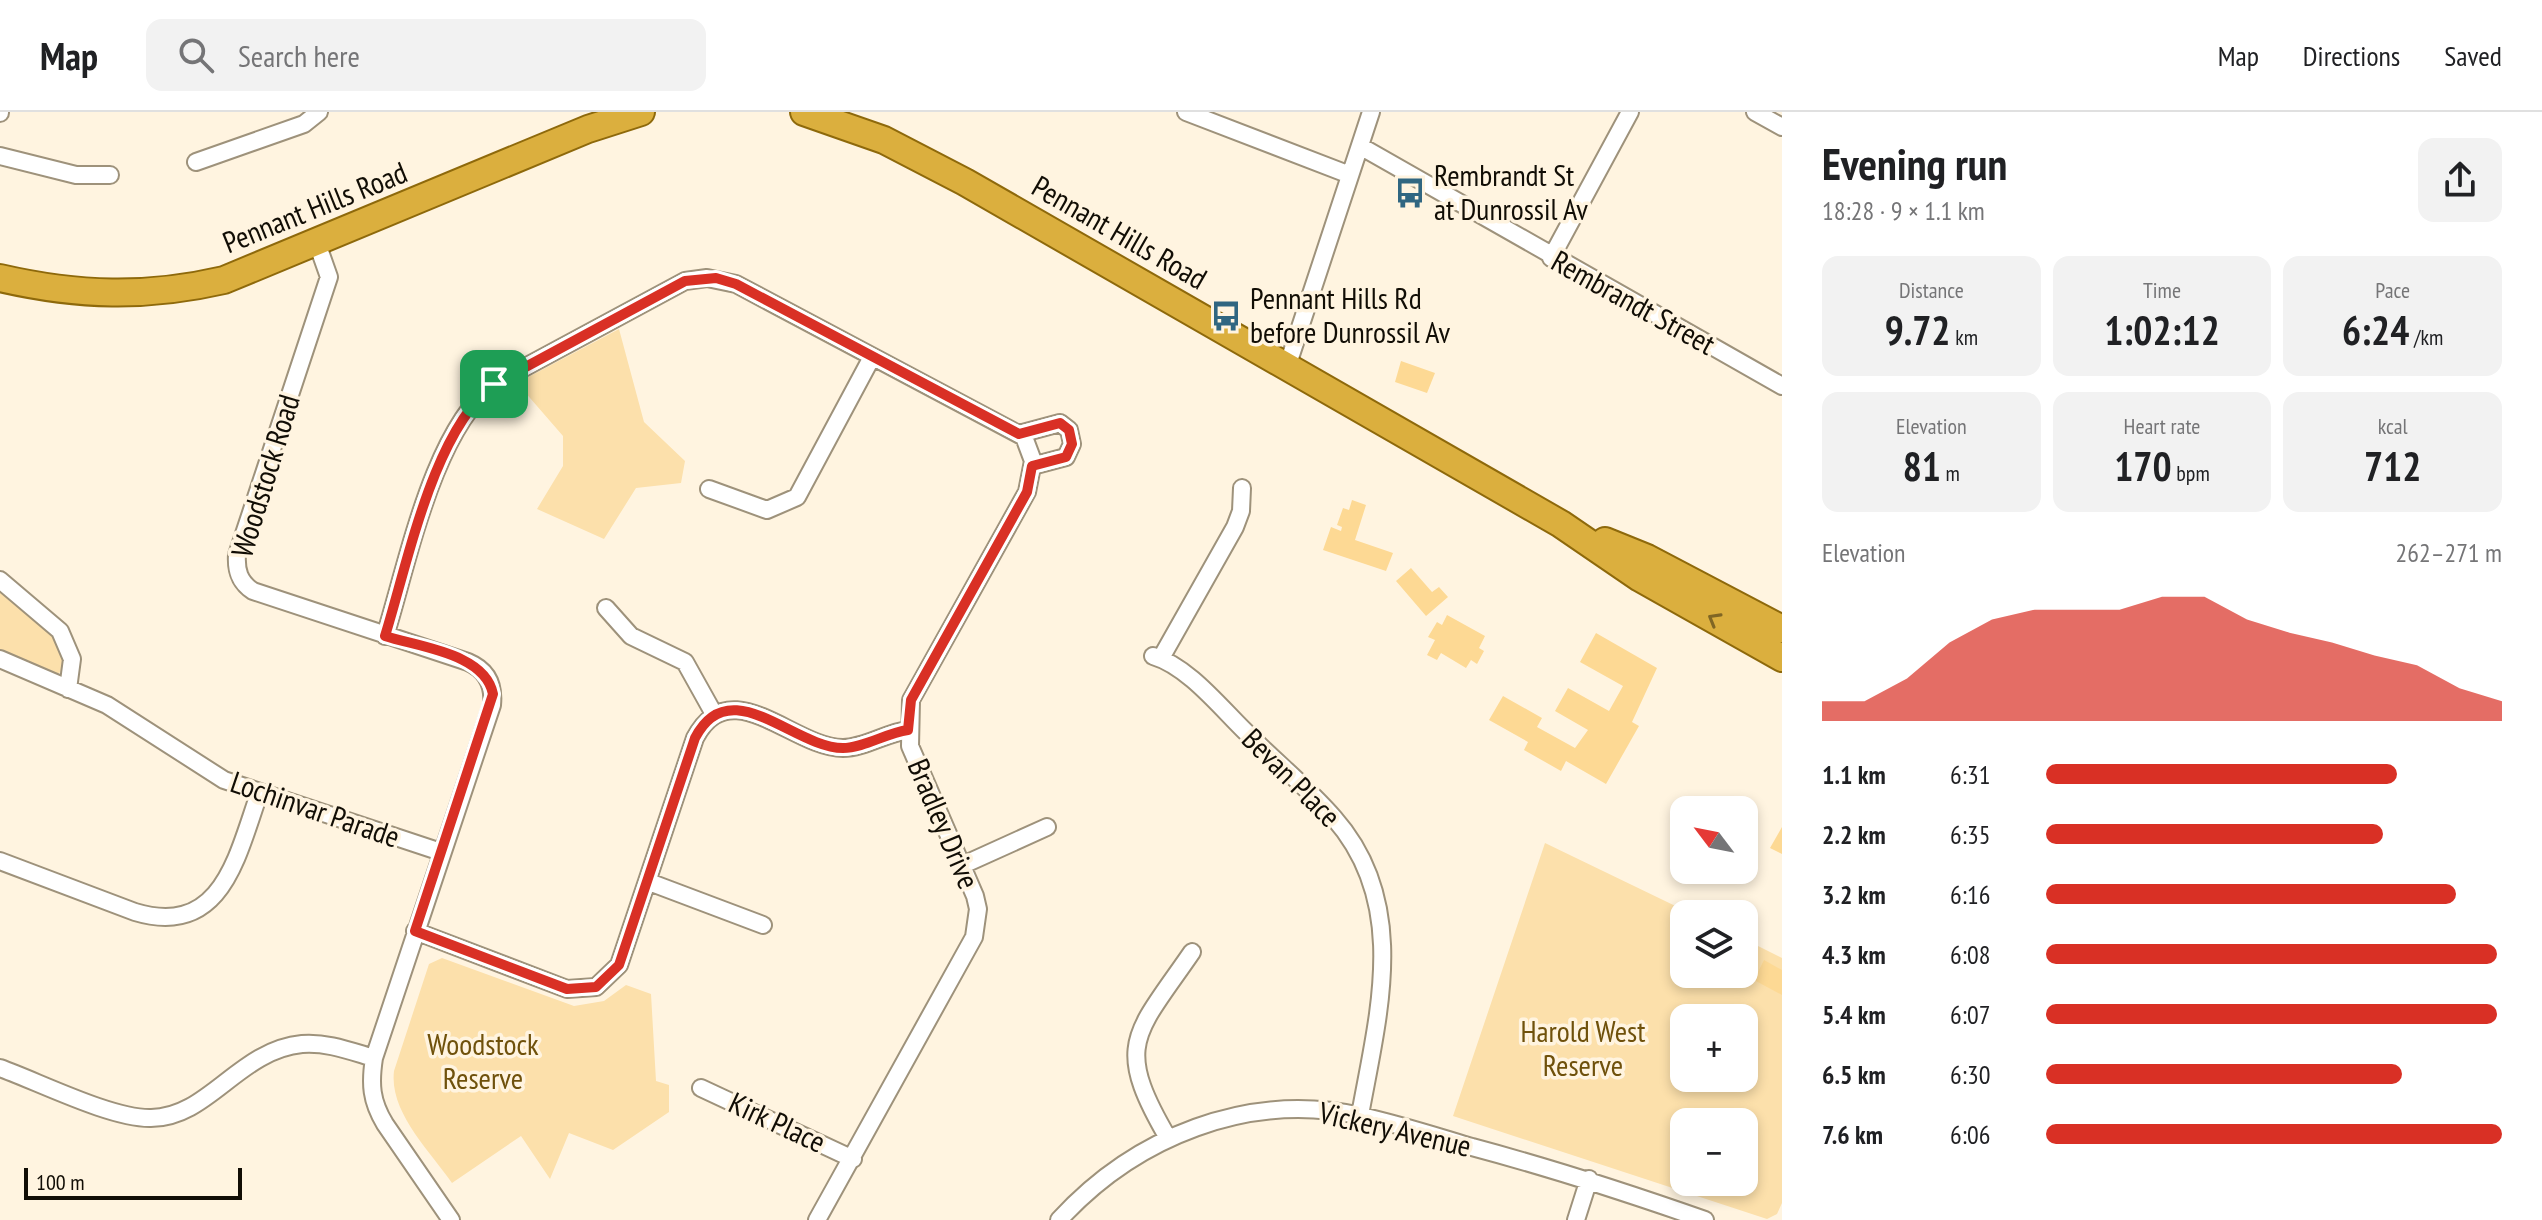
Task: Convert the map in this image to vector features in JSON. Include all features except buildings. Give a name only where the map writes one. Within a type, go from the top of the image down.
[{"type":"highway","name":"Pennant Hills Road","points":[[0,278],[54,290],[105,295],[177,291],[224,280],[588,129],[641,112]]},
{"type":"highway","name":"Pennant Hills Road","points":[[804,112],[849,125],[925,160],[1561,524],[1640,578],[1782,658]]},
{"type":"highway","name":"Pennant Hills Road","points":[[1561,524],[1647,558],[1782,629]]},
{"type":"street","points":[[196,162],[304,124],[319,112]]},
{"type":"street","points":[[1186,112],[1350,175]]},
{"type":"street","points":[[1287,367],[1371,112]]},
{"type":"street","points":[[1551,258],[1630,112]]},
{"type":"street","points":[[1755,112],[1782,127]]},
{"type":"street","name":"Rembrandt Street","points":[[1360,146],[1551,258],[1782,386]]},
{"type":"street","points":[[0,156],[76,175],[110,175]]},
{"type":"street","name":"Woodstock Road","points":[[317,243],[329,277],[237,555],[237,568],[243,583],[253,591],[468,662],[480,669],[491,684],[492,705],[374,1058],[370,1083],[376,1110],[451,1220]]},
{"type":"street","points":[[385,636],[442,455],[468,408],[494,384],[696,279],[716,278],[736,284],[1019,434],[1024,437],[1032,466],[1066,457],[1072,444],[1069,430],[1060,423],[1019,434]]},
{"type":"street","points":[[709,489],[767,510],[797,497],[872,357]]},
{"type":"street","name":"Bradley Drive","points":[[817,1220],[974,937],[978,909],[963,865],[910,746],[911,700],[1027,492],[1032,466]]},
{"type":"street","name":"Bevan Place","points":[[1242,488],[1241,511],[1235,527],[1157,657],[1194,683],[1334,817],[1361,860],[1377,902],[1385,953],[1384,982],[1360,1115]]},
{"type":"street","points":[[0,580],[60,631],[72,659],[68,689]]},
{"type":"street","points":[[606,608],[631,636],[685,662],[714,714]]},
{"type":"street","name":"Lochinvar Parade","points":[[0,659],[113,709],[215,776],[259,794],[441,852]]},
{"type":"street","points":[[415,931],[567,989],[588,989],[609,978],[619,965],[695,738],[714,714],[726,710],[748,712],[842,748],[908,730]]},
{"type":"street","points":[[0,861],[135,912],[155,917],[181,916],[207,902],[227,880],[259,794]]},
{"type":"street","points":[[963,865],[1047,827]]},
{"type":"street","points":[[649,882],[763,925]]},
{"type":"street","points":[[1168,1138],[1142,1094],[1135,1065],[1137,1038],[1192,952]]},
{"type":"street","points":[[0,1068],[122,1113],[152,1119],[198,1102],[249,1062],[288,1046],[326,1044],[374,1058]]},
{"type":"street","name":"Kirk Place","points":[[701,1088],[853,1159]]},
{"type":"street","name":"Vickery Avenue","points":[[1059,1220],[1102,1177],[1168,1138],[1210,1122],[1286,1108],[1360,1115],[1589,1179],[1705,1220]]},
{"type":"street","points":[[1576,1220],[1589,1179]]},
{"type":"green space","points":[[619,329],[644,422],[685,461],[681,483],[636,488],[604,539],[537,509],[563,466],[563,436],[517,383]]},
{"type":"green space","points":[[0,588],[42,622],[58,643],[67,668],[54,676],[0,651]]},
{"type":"green space","name":"Harold West Reserve","points":[[1545,843],[1670,903],[1670,988],[1758,988],[1758,946],[1782,958],[1782,1203],[1777,1214],[1767,1219],[1697,1196],[1758,1196],[1758,1108],[1670,1108],[1670,1187],[1453,1116]]},
{"type":"green space","name":"Woodstock Reserve","points":[[442,958],[574,1006],[604,1001],[626,985],[651,994],[656,1081],[669,1085],[669,1112],[613,1150],[569,1133],[550,1179],[521,1136],[452,1183],[404,1116],[394,1086],[394,1071],[429,964]]},
{"type":"place","name":"Rembrandt St at Dunrossil Av","points":[[1410,193]]},
{"type":"place","name":"Pennant Hills Rd before Dunrossil Av","points":[[1226,316]]},
{"type":"route","points":[[716,278],[736,284],[1019,434],[1060,423],[1069,430],[1072,444],[1066,457],[1032,466],[1027,492],[911,700],[908,730],[842,748],[748,712],[726,710],[706,721],[695,738],[619,965],[609,978],[588,989],[567,989],[415,931],[492,705],[493,694],[488,678],[475,665],[385,636],[442,455],[468,408],[494,384],[685,281],[716,278]]}]
